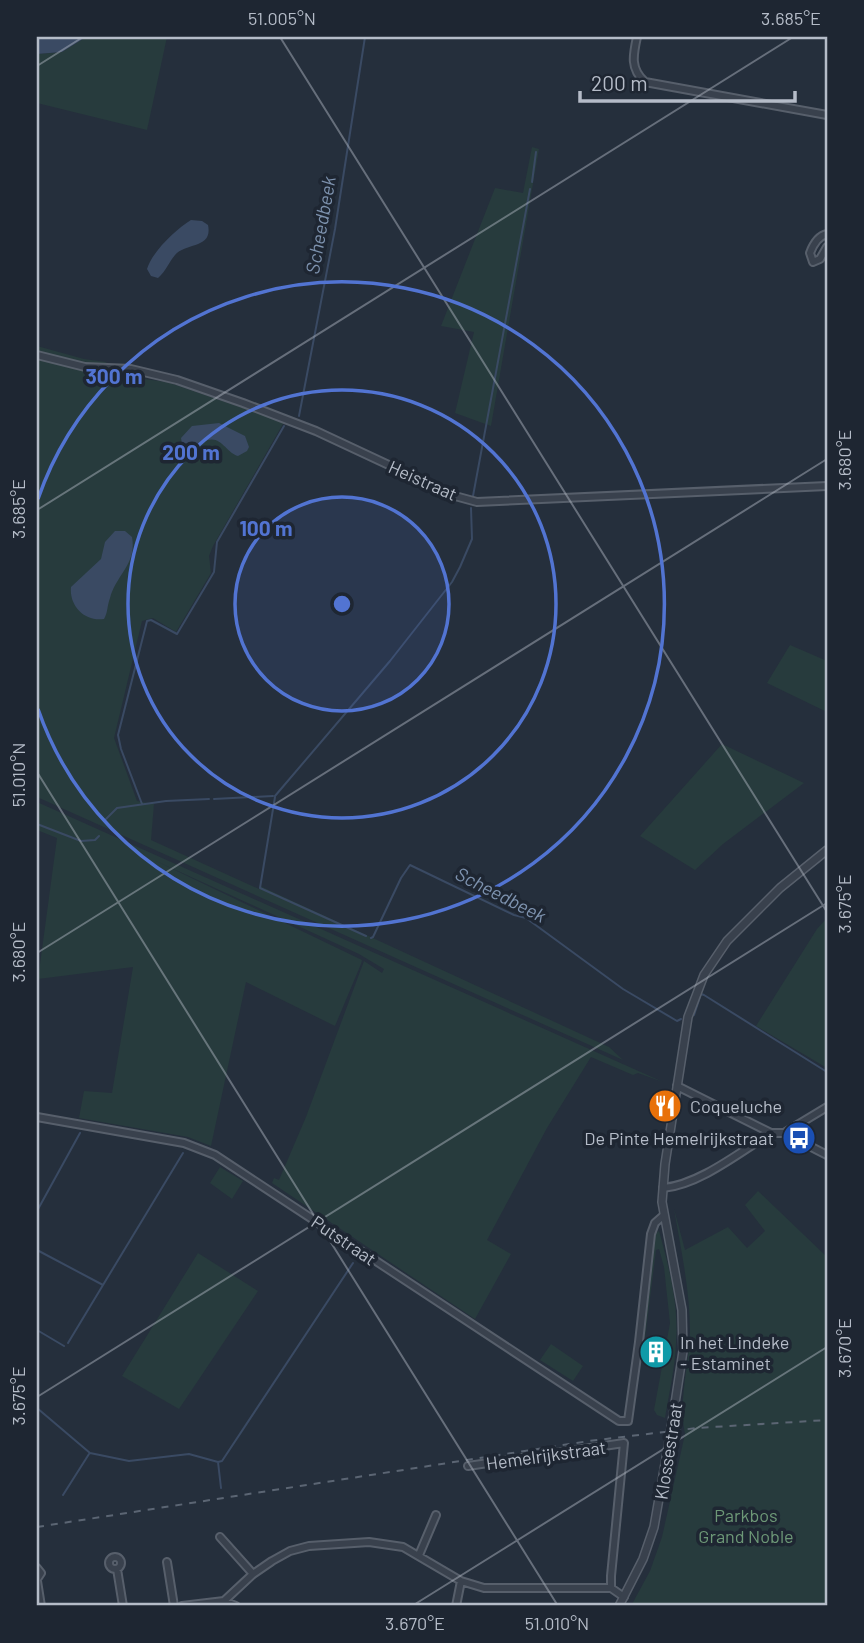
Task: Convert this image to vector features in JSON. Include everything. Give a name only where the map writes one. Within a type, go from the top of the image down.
[{"type":"street","points":[[637,37],[633,64],[637,75],[645,82],[827,116]]},
{"type":"street","points":[[827,234],[819,238],[813,246],[810,253],[813,262],[820,259],[827,247]]},
{"type":"street","name":"Heistraat","points":[[37,355],[85,367],[131,369],[190,385],[316,431],[455,496],[477,502],[827,486]]},
{"type":"street","name":"Klossestraat","points":[[619,1606],[643,1559],[654,1527],[683,1351],[682,1310],[677,1273],[663,1216],[663,1188],[688,1017],[704,975],[727,942],[780,888],[827,850]]},
{"type":"street","points":[[677,1086],[771,1133],[784,1133],[827,1155]]},
{"type":"street","points":[[784,1133],[827,1107]]},
{"type":"street","name":"Putstraat","points":[[37,1117],[184,1143],[215,1155],[620,1421],[628,1421],[651,1234],[655,1223],[663,1216]]},
{"type":"street","points":[[663,1188],[681,1185],[699,1177],[771,1133]]},
{"type":"street","name":"Hemelrijkstraat","points":[[468,1466],[624,1443],[611,1588]]},
{"type":"street","points":[[419,1555],[436,1515]]},
{"type":"street","points":[[220,1536],[253,1574]]},
{"type":"street","points":[[224,1601],[253,1574],[277,1558],[309,1546],[369,1542],[396,1545],[419,1555],[461,1581],[484,1588],[611,1588],[624,1597]]},
{"type":"street","points":[[167,1562],[174,1606]]},
{"type":"street","points":[[37,1567],[41,1573],[37,1580],[41,1606]]},
{"type":"street","points":[[117,1569],[123,1606]]},
{"type":"street","points":[[456,1606],[461,1581]]},
{"type":"street","points":[[182,1606],[224,1601],[236,1606]]},
{"type":"green space","points":[[86,37],[167,37],[147,130],[37,103],[37,54],[62,52]]},
{"type":"green space","points":[[532,147],[539,149],[491,426],[455,413],[474,332],[441,326],[495,188],[523,193]]},
{"type":"green space","points":[[37,346],[106,362],[105,374],[167,382],[284,422],[213,546],[209,556],[211,573],[176,632],[153,618],[142,621],[114,738],[137,801],[154,804],[151,840],[259,889],[260,886],[609,1047],[623,1060],[37,797]]},
{"type":"green space","points":[[790,645],[827,661],[827,712],[767,683]]},
{"type":"green space","points":[[722,744],[804,783],[723,844],[695,870],[640,836]]},
{"type":"green space","points":[[37,802],[663,1082],[638,1073],[633,1075],[591,1057],[547,1128],[487,1240],[511,1254],[475,1319],[272,1183],[274,1178],[279,1180],[306,1117],[364,961],[382,973],[384,969],[359,954],[154,860],[362,960],[361,964],[335,1026],[246,982],[211,1146],[188,1137],[79,1118],[84,1091],[112,1093],[133,967],[38,979],[57,838],[37,830]]},
{"type":"green space","points":[[827,918],[827,1068],[756,1026],[817,929]]},
{"type":"green space","points":[[220,1167],[243,1181],[232,1199],[210,1183]]},
{"type":"green space","name":"Parkbos Grand Noble","points":[[758,1191],[827,1257],[827,1606],[631,1606],[650,1571],[662,1537],[685,1434],[684,1383],[690,1317],[674,1209],[685,1250],[728,1227],[747,1248],[765,1231],[745,1205]]},
{"type":"green space","points":[[659,1231],[672,1286],[677,1329],[665,1418],[657,1415],[654,1410],[670,1323],[664,1267],[659,1249],[656,1250],[645,1338],[643,1336],[655,1234]]},
{"type":"green space","points":[[198,1253],[258,1291],[179,1409],[122,1376]]},
{"type":"green space","points":[[551,1344],[583,1366],[573,1381],[540,1360]]},
{"type":"water","points":[[37,37],[86,37],[62,52],[37,54]]},
{"type":"water","points":[[191,220],[202,221],[208,225],[206,238],[175,255],[158,278],[151,276],[147,269],[159,248]]},
{"type":"water","points":[[219,423],[245,436],[249,447],[247,451],[238,456],[213,439],[205,441],[188,453],[181,438],[192,426]]},
{"type":"water","points":[[115,531],[125,531],[132,537],[132,555],[113,590],[104,619],[91,618],[76,606],[71,587],[101,559],[105,542]]},
{"type":"waterway","name":"Scheedbeek","points":[[299,416],[335,229],[365,37]]},
{"type":"waterway","points":[[532,182],[536,152]]},
{"type":"waterway","points":[[473,496],[530,189]]},
{"type":"waterway","points":[[142,804],[118,735],[147,621],[151,620],[177,634],[214,572],[217,542],[284,426]]},
{"type":"waterway","points":[[275,796],[390,661],[452,582],[472,539],[471,508]]},
{"type":"waterway","name":"Scheedbeek","points":[[214,799],[273,796]]},
{"type":"waterway","name":"Scheedbeek","points":[[275,797],[260,888],[366,936]]},
{"type":"waterway","name":"Scheedbeek","points":[[105,820],[117,808],[166,801],[209,799]]},
{"type":"waterway","name":"Scheedbeek","points":[[37,824],[81,841],[95,840],[99,836]]},
{"type":"waterway","name":"Scheedbeek","points":[[371,938],[410,865],[514,915],[526,918],[623,989],[677,1021],[681,1019]]},
{"type":"waterway","name":"Scheedbeek","points":[[694,1015],[701,994],[704,995],[827,1072]]},
{"type":"waterway","points":[[37,1211],[80,1133]]},
{"type":"waterway","points":[[103,1285],[183,1153]]},
{"type":"waterway","points":[[37,1250],[103,1285],[68,1343]]},
{"type":"waterway","points":[[218,1462],[222,1461],[353,1263]]},
{"type":"waterway","points":[[37,1330],[64,1346]]},
{"type":"waterway","points":[[37,1408],[90,1453],[129,1461],[189,1454],[218,1462],[221,1488]]},
{"type":"waterway","points":[[63,1495],[89,1454]]},
{"type":"railway","points":[[37,1527],[589,1441],[697,1428],[827,1420]]},
{"type":"place","name":"Coqueluche","points":[[665,1106]]},
{"type":"place","name":"De Pinte Hemelrijkstraat","points":[[799,1138]]},
{"type":"place","name":"In het Lindeke - Estaminet","points":[[656,1352]]}]
